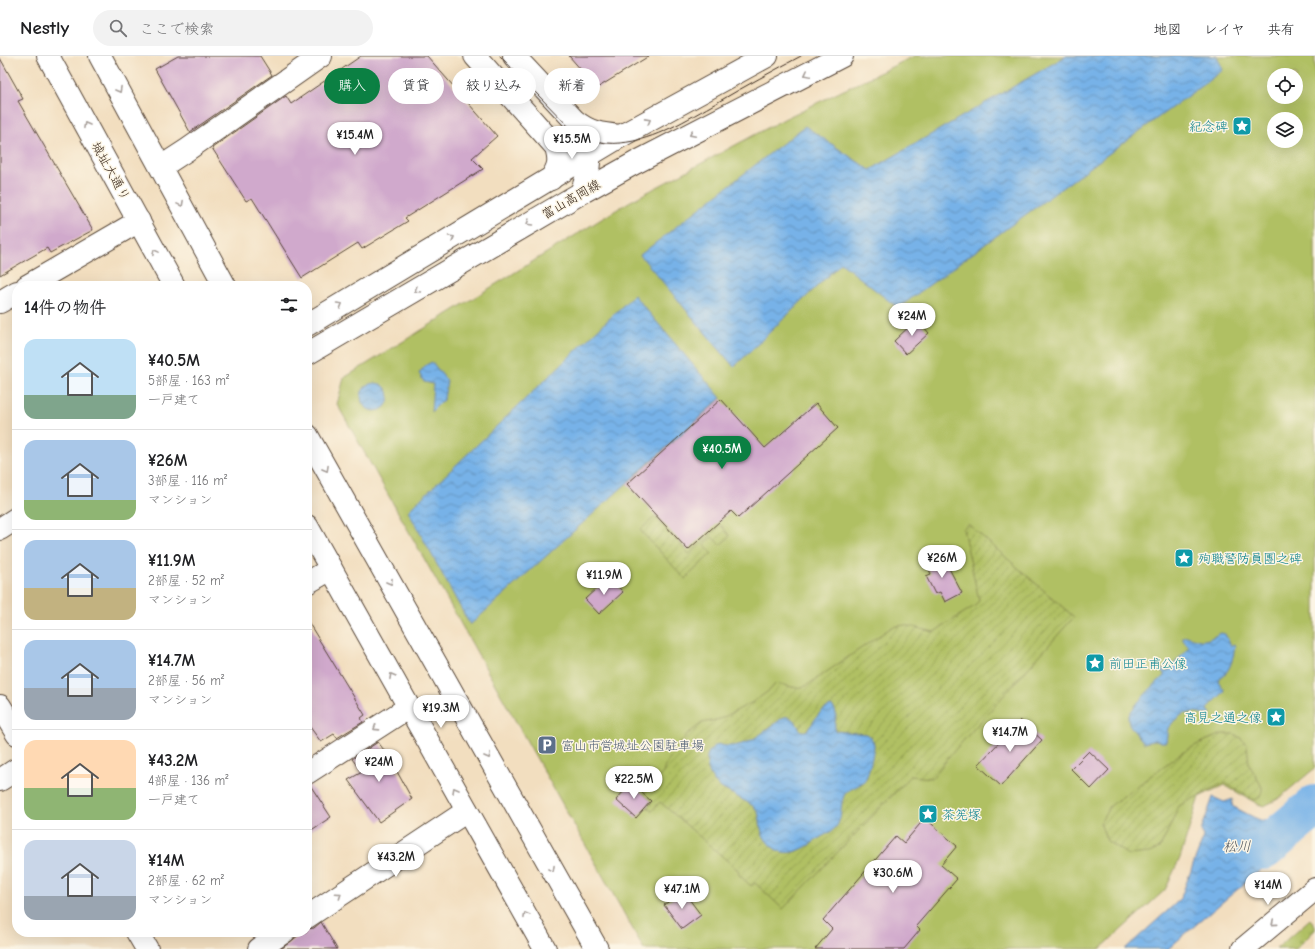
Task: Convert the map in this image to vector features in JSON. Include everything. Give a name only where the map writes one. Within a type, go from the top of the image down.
[{"type":"main road","name":"城址大通り","points":[[48,56],[171,281]]},
{"type":"main road","points":[[100,56],[222,281]]},
{"type":"main road","points":[[474,56],[556,147],[559,158],[557,169],[551,179]]},
{"type":"main road","points":[[514,56],[582,127],[595,133],[621,136]]},
{"type":"main road","points":[[312,322],[551,179],[590,154],[767,56]]},
{"type":"main road","name":"富山高岡線","points":[[312,351],[580,193],[842,56]]},
{"type":"main road","points":[[161,167],[187,150],[312,58]]},
{"type":"main road","points":[[580,193],[588,176],[590,154],[588,139],[582,127]]},
{"type":"main road","points":[[36,281],[139,221]]},
{"type":"main road","points":[[0,302],[12,295]]},
{"type":"main road","points":[[312,444],[597,949]]},
{"type":"main road","points":[[0,529],[12,521]]},
{"type":"main road","points":[[312,535],[545,949]]},
{"type":"main road","points":[[312,580],[331,569]]},
{"type":"main road","points":[[0,706],[12,726]]},
{"type":"main road","points":[[312,770],[409,707]]},
{"type":"main road","points":[[0,780],[12,772]]},
{"type":"main road","points":[[312,914],[467,811]]},
{"type":"main road","points":[[1243,949],[1315,889]]},
{"type":"main road","points":[[140,937],[147,949]]},
{"type":"main road","points":[[259,949],[277,937]]},
{"type":"green space","points":[[914,56],[1315,56],[1315,768],[1278,799],[1264,806],[1224,785],[1199,797],[1180,858],[1165,890],[1100,949],[644,949],[337,404],[344,378],[629,202],[786,118]]},
{"type":"green space","points":[[655,517],[689,554],[721,525],[730,536],[720,545],[712,537],[704,544],[712,553],[685,579],[640,530]]},
{"type":"green space","points":[[968,524],[1074,617],[954,751],[932,778],[911,776],[783,909],[755,883],[751,886],[738,874],[739,871],[660,802],[652,811],[647,807],[651,801],[644,794],[663,773],[665,766],[678,745],[689,733],[702,723],[720,719],[753,702],[770,690],[776,683],[797,688],[806,686],[892,627],[905,625],[934,632],[976,605],[979,600],[963,529]]},
{"type":"green space","points":[[1222,734],[1234,734],[1241,738],[1247,745],[1249,764],[1262,787],[1260,797],[1255,800],[1223,783],[1179,806],[1161,846],[1158,849],[1149,853],[1128,855],[1107,841],[1100,823],[1110,806],[1180,754],[1200,743]]},
{"type":"green space","points":[[1310,919],[1315,925],[1315,930],[1296,949],[1276,949]]},
{"type":"water","points":[[1066,56],[1217,56],[1223,70],[898,308],[841,263],[734,367],[640,255],[805,126],[870,170]]},
{"type":"water","points":[[634,295],[721,398],[470,625],[408,511]]},
{"type":"water","points":[[432,362],[447,381],[444,399],[431,412],[433,384],[424,382],[419,373],[426,365]]},
{"type":"water","points":[[375,383],[385,387],[389,397],[385,407],[375,411],[365,407],[361,397],[365,387]]},
{"type":"water","points":[[1221,633],[1225,634],[1231,646],[1235,645],[1235,649],[1229,667],[1218,681],[1225,691],[1207,709],[1211,713],[1209,715],[1195,712],[1183,714],[1168,728],[1166,742],[1156,740],[1144,743],[1132,729],[1128,719],[1132,709],[1137,703],[1164,676],[1160,669],[1161,667],[1167,672],[1189,647],[1183,640],[1183,637],[1187,636],[1204,640]]},
{"type":"water","points":[[831,706],[836,713],[836,731],[866,734],[873,741],[873,751],[868,774],[863,782],[846,792],[842,800],[837,826],[833,830],[800,850],[786,853],[779,851],[763,836],[759,816],[755,808],[719,787],[715,783],[709,772],[707,763],[708,754],[713,747],[718,744],[727,746],[745,743],[761,734],[784,717],[792,719],[801,731],[806,731],[822,710]]},
{"type":"water","name":"松川","points":[[1213,797],[1224,802],[1233,799],[1232,806],[1253,817],[1267,821],[1281,817],[1299,801],[1315,819],[1315,828],[1240,887],[1168,949],[1125,949],[1181,897],[1204,836],[1201,831]]},
{"type":"building","points":[[178,56],[260,56],[272,75],[190,132],[155,69]]},
{"type":"building","points":[[361,56],[427,56],[438,68],[388,68],[388,104],[444,104],[444,75],[452,85],[452,104],[469,104],[497,136],[472,158],[483,169],[405,218],[408,221],[362,249],[358,243],[302,278],[252,198],[246,201],[212,148],[286,96],[291,104],[324,81],[324,104],[380,104],[380,68],[344,68]]},
{"type":"building","points":[[569,56],[649,56],[600,86],[600,68],[580,68]]},
{"type":"building","points":[[0,58],[23,99],[18,101],[93,230],[50,253],[47,248],[0,275]]},
{"type":"building","points":[[917,319],[929,333],[906,354],[894,341]]},
{"type":"building","points":[[721,399],[765,448],[816,403],[838,428],[738,518],[731,511],[688,550],[627,484]]},
{"type":"building","points":[[942,555],[962,593],[945,602],[940,592],[935,594],[926,576],[931,574],[926,563]]},
{"type":"building","points":[[609,577],[623,592],[599,614],[585,599]]},
{"type":"building","points":[[312,628],[365,715],[361,718],[363,722],[337,738],[334,734],[321,742],[312,730]]},
{"type":"building","points":[[1020,720],[1042,740],[1001,786],[978,765]]},
{"type":"building","points":[[378,742],[389,757],[412,799],[379,822],[348,780],[362,772],[352,759]]},
{"type":"building","points":[[1089,751],[1109,770],[1091,789],[1071,769]]},
{"type":"building","points":[[631,783],[651,801],[636,818],[616,800]]},
{"type":"building","points":[[312,788],[331,817],[312,830]]},
{"type":"building","points":[[925,818],[957,846],[941,865],[957,879],[916,926],[920,930],[904,949],[815,949],[832,929],[823,920],[896,836],[904,843]]},
{"type":"building","points":[[683,891],[701,915],[682,929],[664,905]]},
{"type":"building","points":[[321,922],[337,949],[281,949],[297,937],[312,937],[312,928]]},
{"type":"waterway","name":"松川","points":[[1264,849],[1315,806]]},
{"type":"tram line","points":[[500,56],[573,131],[584,137],[608,143],[620,143],[646,138],[671,128],[801,56]]},
{"type":"place","name":"紀念碑","points":[[1242,126]]},
{"type":"place","name":"殉職警防員團之碑","points":[[1184,558]]},
{"type":"place","name":"前田正甫公像","points":[[1095,663]]},
{"type":"place","name":"高見之通之像","points":[[1276,717]]},
{"type":"place","name":"富山市営城址公園駐車場","points":[[547,745]]},
{"type":"place","name":"茶筅塚","points":[[928,814]]}]
